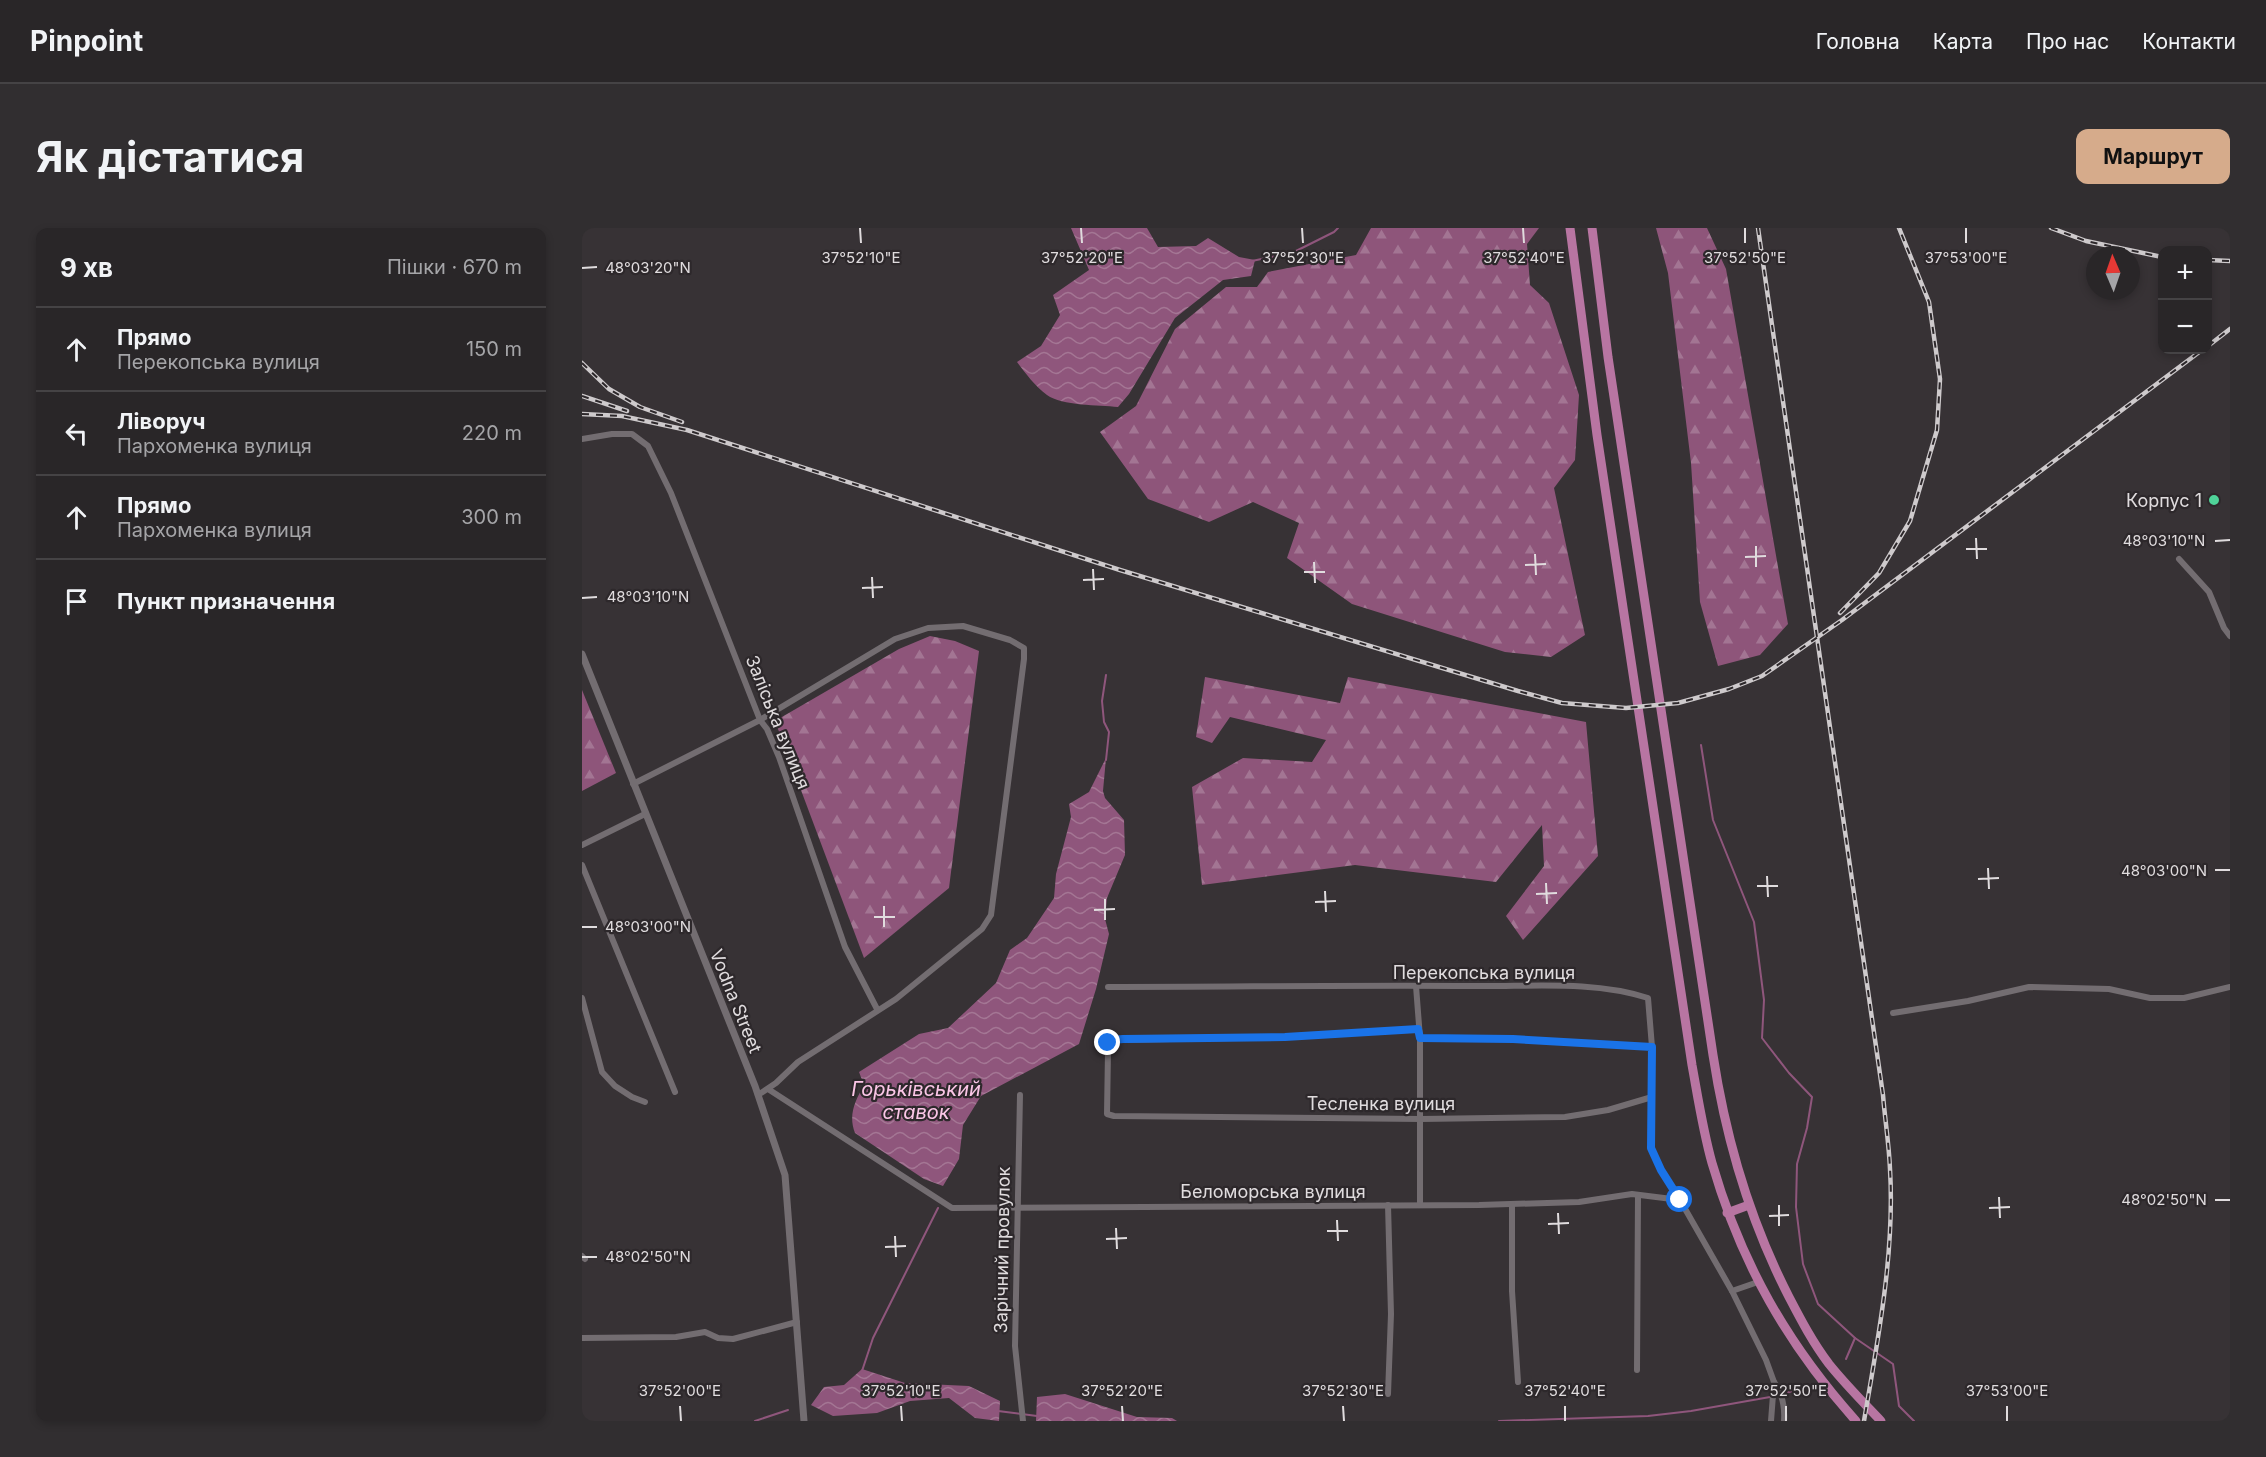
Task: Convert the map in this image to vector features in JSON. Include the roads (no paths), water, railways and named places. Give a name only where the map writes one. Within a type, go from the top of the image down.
[{"type":"main road","points":[[1570,228],[1583,341],[1641,730],[1692,1065],[1710,1154],[1728,1213],[1758,1282],[1779,1321],[1801,1354],[1856,1421]]},
{"type":"main road","points":[[1592,228],[1608,357],[1713,1055],[1734,1157],[1749,1205],[1780,1277],[1817,1347],[1847,1385],[1881,1421]]},
{"type":"main road","points":[[1728,1213],[1749,1205]]},
{"type":"street","name":"Заліська вулиця","points":[[582,439],[612,434],[632,434],[648,446],[671,493],[760,720],[767,729],[779,756],[845,947],[877,1009]]},
{"type":"street","points":[[2180,559],[2209,592],[2216,612],[2230,636]]},
{"type":"street","points":[[633,784],[760,720],[895,639],[928,628],[963,626],[1010,640],[1024,648],[991,915],[982,929],[896,999],[877,1009],[798,1062],[788,1073],[758,1095]]},
{"type":"street","name":"Vodna Street","points":[[582,654],[758,1095],[785,1175],[804,1421]]},
{"type":"street","points":[[582,845],[645,814]]},
{"type":"street","points":[[582,865],[675,1092]]},
{"type":"street","points":[[1416,986],[1420,1038],[1420,1205]]},
{"type":"street","name":"Перекопська вулиця","points":[[1108,987],[1595,988],[1625,991],[1648,998],[1652,1047],[1651,1148],[1661,1170],[1680,1200]]},
{"type":"street","points":[[1893,1013],[1968,1001],[2029,987],[2109,989],[2150,998],[2184,998],[2230,987]]},
{"type":"street","points":[[582,998],[602,1072],[615,1086],[645,1102]]},
{"type":"street","name":"Тесленка вулиця","points":[[1418,1029],[1285,1037],[1113,1040],[1108,1043],[1107,1114],[1114,1116],[1421,1119],[1565,1117],[1608,1110],[1652,1097]]},
{"type":"street","points":[[1420,1038],[1513,1039],[1652,1047]]},
{"type":"street","name":"Беломорська вулиця","points":[[768,1089],[952,1208],[1104,1209],[1512,1204],[1579,1202],[1638,1195],[1680,1200]]},
{"type":"street","name":"Зарічний провулок","points":[[1020,1095],[1015,1346],[1023,1421]]},
{"type":"street","points":[[1637,1370],[1638,1195]]},
{"type":"street","points":[[1680,1200],[1732,1291],[1766,1360],[1779,1389],[1784,1421]]},
{"type":"street","points":[[1512,1204],[1512,1291],[1518,1382]]},
{"type":"street","points":[[1388,1205],[1391,1314],[1388,1394]]},
{"type":"street","points":[[1732,1291],[1758,1282]]},
{"type":"street","points":[[582,1338],[676,1337],[705,1332],[718,1338],[733,1339],[797,1322]]},
{"type":"street","points":[[1771,1421],[1774,1382]]},
{"type":"water","points":[[1071,228],[1147,228],[1158,247],[1196,246],[1208,238],[1239,257],[1255,260],[1251,276],[1223,280],[1175,318],[1129,394],[1118,407],[1071,403],[1047,395],[1017,362],[1041,346],[1060,315],[1053,295],[1089,270]]},
{"type":"water","name":"Горьківський ставок","points":[[1106,758],[1103,791],[1105,798],[1124,820],[1125,855],[1107,898],[1105,919],[1109,934],[1096,989],[1079,1044],[981,1096],[963,1125],[959,1159],[943,1186],[924,1179],[855,1133],[852,1114],[855,1102],[864,1085],[859,1072],[919,1034],[948,1028],[996,983],[1010,950],[1027,938],[1054,898],[1056,874],[1071,817],[1069,804],[1089,792]]},
{"type":"water","points":[[862,1369],[905,1383],[969,1386],[1000,1401],[999,1421],[975,1418],[949,1398],[910,1401],[877,1413],[833,1416],[811,1405],[824,1387],[844,1385]]},
{"type":"water","points":[[1065,1394],[1137,1417],[1172,1418],[1177,1421],[1036,1421],[1037,1397]]},
{"type":"waterway","points":[[1252,261],[1294,252],[1338,228]]},
{"type":"waterway","points":[[1106,675],[1102,701],[1104,722],[1109,732],[1106,760]]},
{"type":"waterway","points":[[1701,745],[1713,820],[1754,922],[1764,1000],[1762,1038],[1789,1073],[1812,1097],[1807,1128],[1797,1164],[1796,1207],[1803,1264],[1818,1304],[1855,1338],[1893,1364],[1899,1406],[1914,1421]]},
{"type":"waterway","points":[[862,1371],[873,1338],[938,1208]]},
{"type":"waterway","points":[[1846,1359],[1855,1338]]},
{"type":"waterway","points":[[1783,1394],[1808,1386]]},
{"type":"waterway","points":[[1499,1421],[1648,1416],[1770,1397]]},
{"type":"waterway","points":[[755,1421],[788,1410]]},
{"type":"waterway","points":[[998,1411],[1037,1416]]},
{"type":"railway","points":[[1758,228],[1889,1150],[1891,1200],[1888,1264],[1864,1421]]},
{"type":"railway","points":[[1840,613],[1879,573],[1910,521],[1937,430],[1940,379],[1929,302],[1899,228]]},
{"type":"railway","points":[[2051,228],[2086,241],[2158,256]]},
{"type":"railway","points":[[2212,260],[2230,261]]},
{"type":"railway","points":[[2212,343],[2230,329]]},
{"type":"railway","points":[[582,414],[622,416],[687,430],[1120,570],[1518,691],[1562,703],[1626,708],[1678,703],[1729,689],[1762,676],[1842,620],[2197,354]]},
{"type":"railway","points":[[582,363],[609,389],[640,407],[682,422]]},
{"type":"railway","points":[[582,396],[627,411]]},
{"type":"place","name":"Корпус 1","points":[[2214,500]]}]
